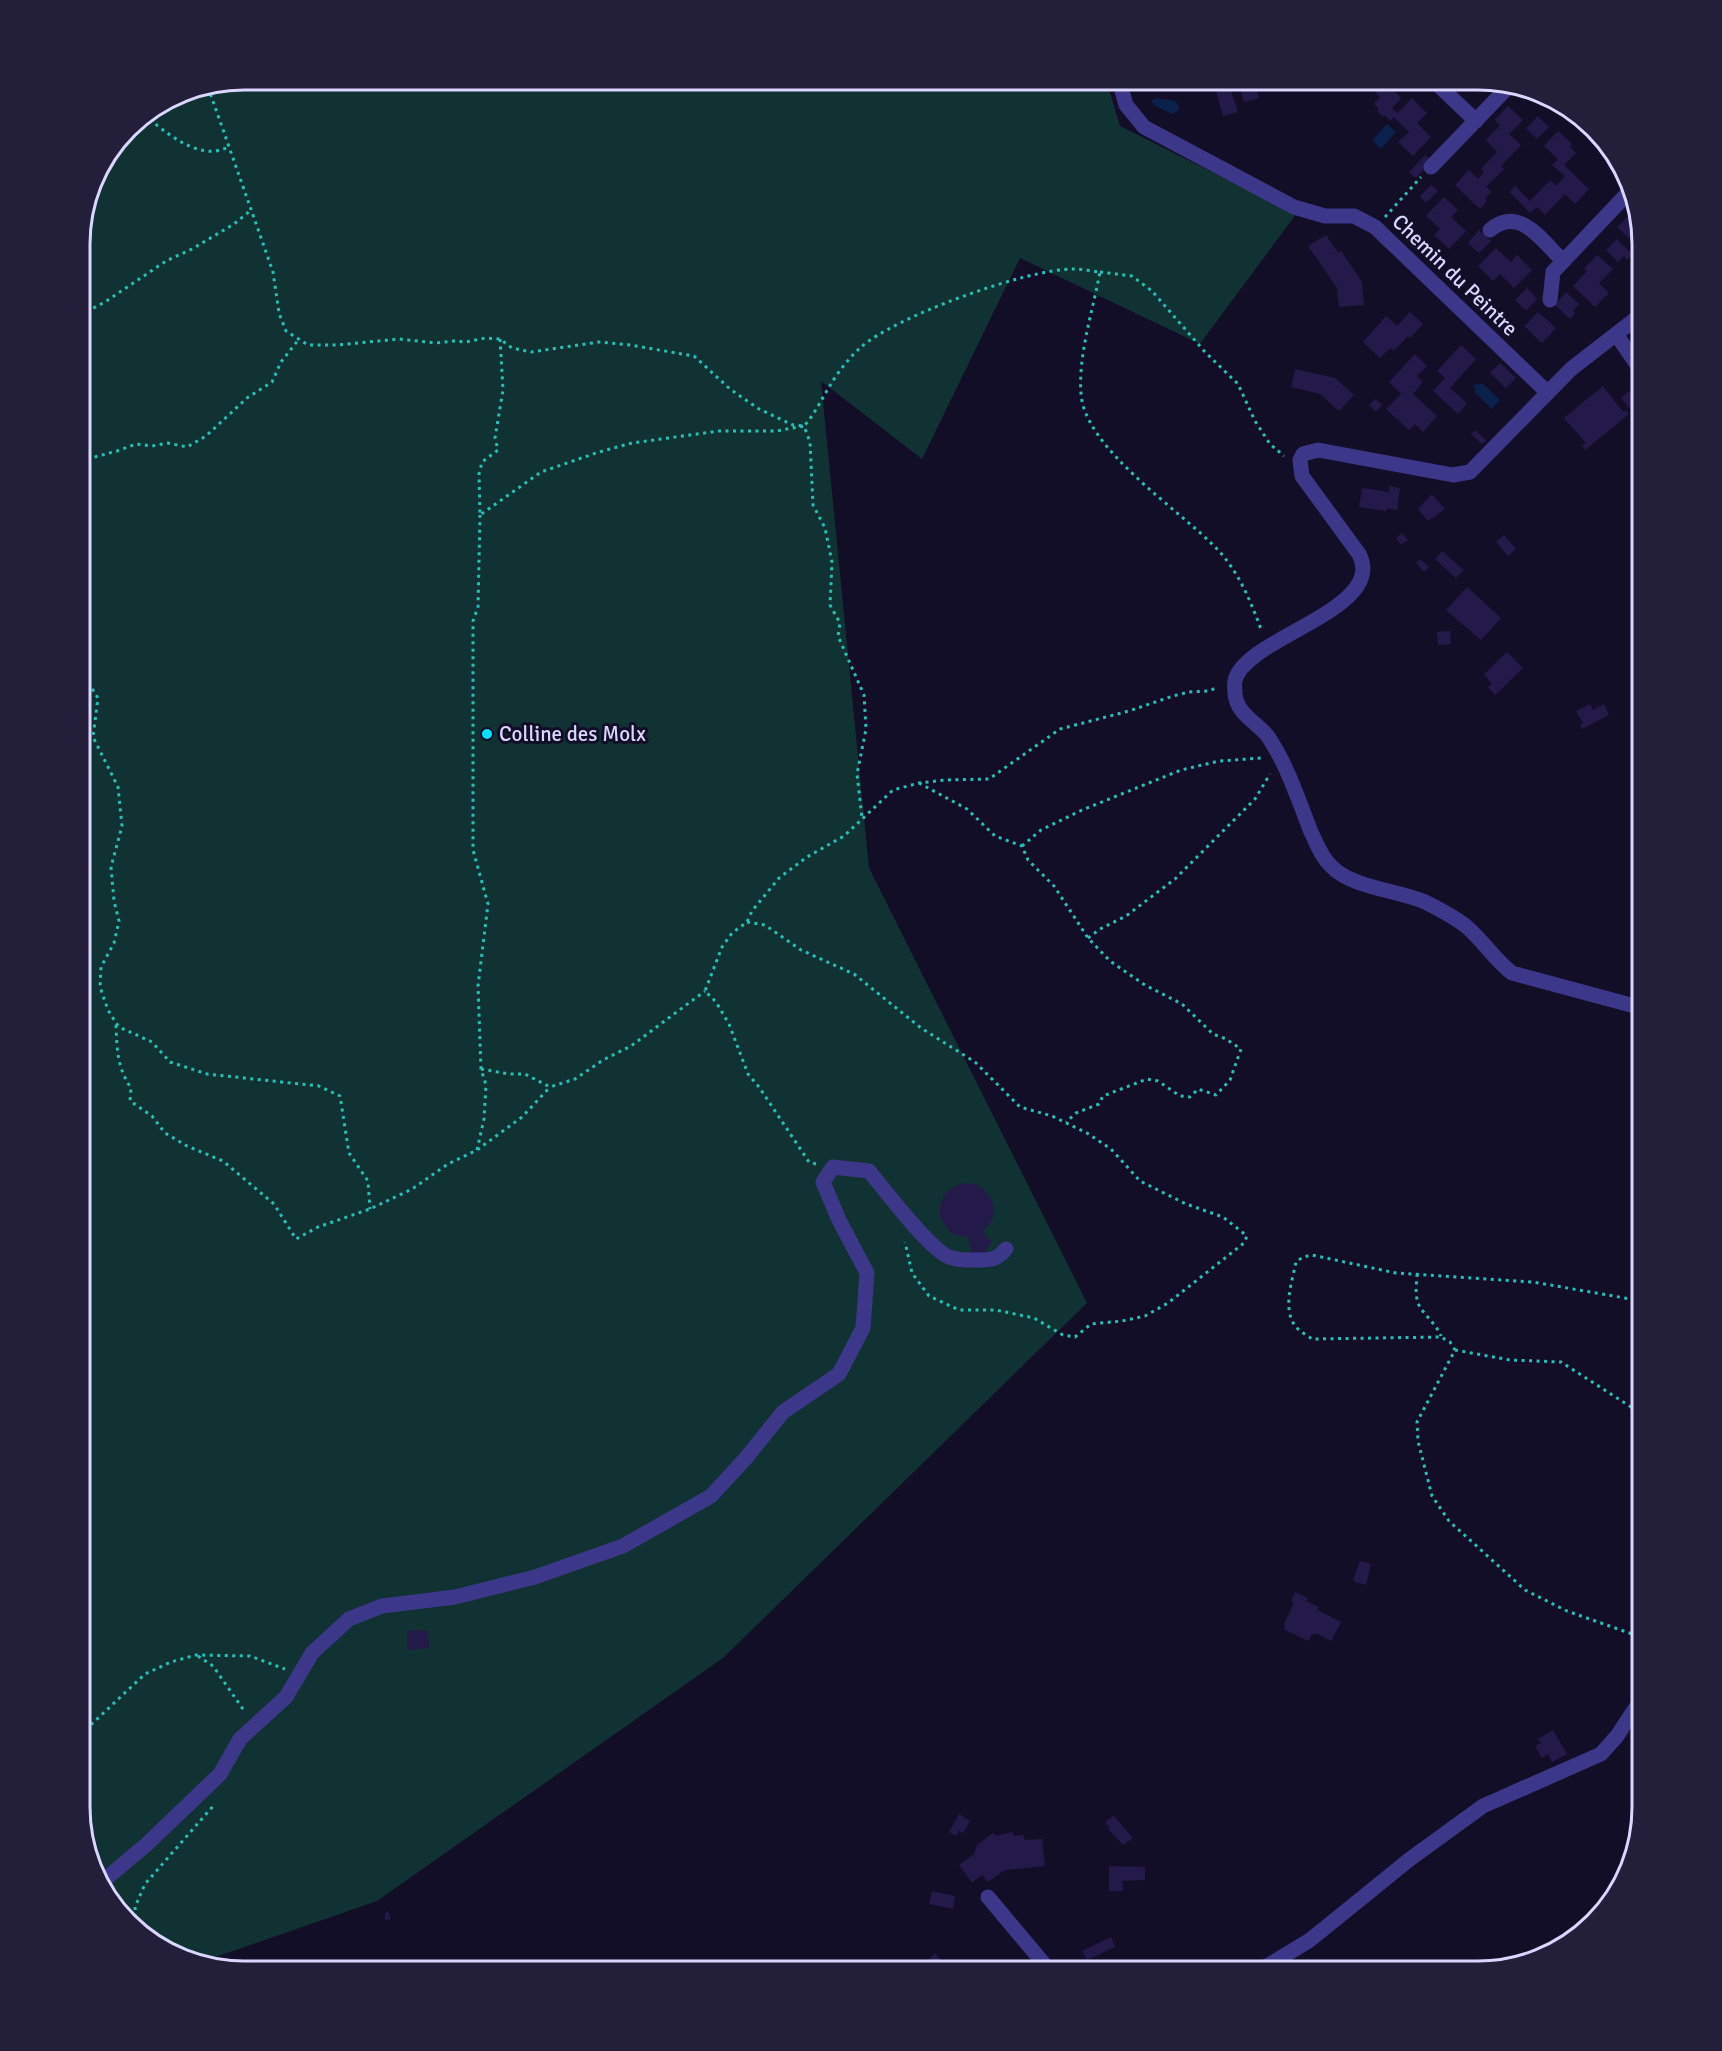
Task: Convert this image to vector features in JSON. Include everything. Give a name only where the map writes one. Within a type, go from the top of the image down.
[{"type":"street","name":"Chemin du Peintre","points":[[1122,90],[1126,105],[1144,127],[1294,207],[1325,216],[1354,216],[1375,227],[1547,392]]},
{"type":"street","points":[[1443,90],[1476,121]]},
{"type":"street","points":[[1431,167],[1503,92]]},
{"type":"street","points":[[1550,300],[1553,272],[1625,197]]},
{"type":"street","points":[[1490,230],[1506,220],[1516,221],[1526,226],[1563,261]]},
{"type":"street","points":[[1632,322],[1571,369],[1470,472],[1453,475],[1318,450],[1303,454],[1300,468],[1305,482],[1359,554],[1364,569],[1362,579],[1350,594],[1320,618],[1269,648],[1243,667],[1235,680],[1235,697],[1244,714],[1265,733],[1280,757],[1320,852],[1332,868],[1351,879],[1425,902],[1466,926],[1497,961],[1512,973],[1632,1005]]},
{"type":"street","points":[[1616,334],[1632,357]]},
{"type":"street","points":[[108,1877],[147,1844],[220,1774],[240,1739],[286,1697],[312,1653],[349,1619],[382,1606],[455,1597],[535,1577],[622,1545],[711,1496],[746,1458],[783,1412],[839,1374],[863,1328],[867,1273],[839,1220],[823,1182],[833,1167],[869,1171],[940,1252],[956,1259],[970,1260],[996,1258],[1005,1249]]},
{"type":"street","points":[[1275,1961],[1310,1940],[1410,1859],[1484,1806],[1601,1754],[1617,1736],[1632,1713]]},
{"type":"street","points":[[988,1897],[1042,1961]]},
{"type":"path","points":[[210,94],[273,272],[279,313],[286,331],[308,345],[338,345],[399,339],[436,343],[466,342],[485,338],[500,339],[512,348],[531,352],[599,342],[630,345],[694,356],[730,389],[759,410],[793,425],[804,426]]},
{"type":"path","points":[[151,121],[195,149],[216,151],[230,147]]},
{"type":"path","points":[[1388,214],[1431,167]]},
{"type":"path","points":[[90,310],[166,261],[192,249],[234,224],[250,211]]},
{"type":"path","points":[[480,515],[542,472],[599,452],[632,443],[719,431],[776,431],[804,426],[812,418],[832,381],[860,348],[892,326],[992,286],[1038,274],[1072,269],[1132,276],[1152,291],[1205,352],[1238,384],[1255,421],[1270,444],[1300,468]]},
{"type":"path","points":[[1100,272],[1082,360],[1081,395],[1090,424],[1126,467],[1217,549],[1240,581],[1269,648]]},
{"type":"path","points":[[90,458],[136,444],[152,446],[168,443],[187,447],[206,436],[247,398],[272,382],[280,362],[299,339]]},
{"type":"path","points":[[477,1150],[484,1119],[486,1085],[481,1069],[478,986],[488,904],[473,850],[473,621],[478,608],[479,474],[482,462],[498,450],[495,438],[503,390],[500,339]]},
{"type":"path","points":[[804,426],[810,442],[813,504],[825,528],[832,562],[830,605],[840,622],[838,636],[864,695],[866,729],[857,774],[862,818]]},
{"type":"path","points":[[116,1023],[117,1056],[124,1077],[131,1088],[130,1101],[152,1116],[165,1133],[187,1146],[223,1161],[274,1203],[296,1239],[318,1227],[370,1209],[412,1189],[448,1164],[477,1150],[522,1117],[550,1087],[575,1079],[603,1060],[631,1046],[705,991],[722,947],[732,933],[747,922],[752,911],[779,878],[807,857],[844,836],[893,790],[919,783],[989,779],[1060,729],[1129,711],[1173,696],[1209,691],[1235,680]]},
{"type":"path","points":[[90,686],[98,698],[93,737],[118,788],[122,826],[111,867],[114,901],[119,921],[114,943],[101,968],[100,987],[108,1010],[119,1028],[152,1042],[170,1062],[207,1074],[319,1086],[340,1096],[349,1153],[368,1181],[370,1209]]},
{"type":"path","points":[[1022,846],[1041,830],[1082,810],[1181,770],[1219,761],[1280,757]]},
{"type":"path","points":[[1088,938],[1126,916],[1175,879],[1255,799],[1280,757]]},
{"type":"path","points":[[919,783],[967,809],[995,836],[1022,846],[1028,860],[1054,886],[1088,938],[1110,960],[1145,985],[1182,1004],[1214,1035],[1226,1039],[1241,1049],[1230,1080],[1216,1095],[1198,1089],[1190,1096],[1180,1096],[1158,1082],[1147,1079],[1103,1096],[1099,1104],[1076,1113],[1066,1122]]},
{"type":"path","points":[[747,922],[765,925],[801,950],[854,974],[921,1028],[975,1062],[1020,1107],[1052,1116],[1087,1133],[1111,1149],[1140,1181],[1186,1204],[1223,1216],[1247,1236],[1244,1243],[1168,1303],[1145,1316],[1091,1324],[1075,1337],[1063,1335],[1034,1318],[996,1310],[958,1310],[929,1296],[912,1273],[905,1244],[907,1216]]},
{"type":"path","points":[[705,991],[716,1002],[729,1024],[748,1074],[809,1162],[833,1167]]},
{"type":"path","points":[[481,1069],[508,1074],[525,1074],[550,1087]]},
{"type":"path","points":[[1632,1300],[1533,1282],[1396,1273],[1312,1255],[1296,1262],[1289,1292],[1289,1313],[1296,1327],[1312,1339],[1441,1337],[1450,1342],[1455,1350],[1510,1360],[1561,1362],[1632,1407]]},
{"type":"path","points":[[1417,1274],[1417,1299],[1420,1308],[1437,1326],[1441,1337]]},
{"type":"path","points":[[1455,1350],[1418,1422],[1418,1441],[1432,1496],[1449,1521],[1525,1590],[1567,1611],[1632,1634]]},
{"type":"path","points":[[196,1655],[213,1666],[255,1725]]},
{"type":"path","points":[[90,1726],[145,1674],[171,1662],[196,1655],[250,1656],[277,1667],[301,1672]]},
{"type":"path","points":[[136,1916],[135,1907],[145,1884],[218,1800]]},
{"type":"green space","points":[[1109,90],[1120,126],[1296,214],[1200,344],[1020,258],[922,459],[821,381],[869,868],[1087,1303],[723,1658],[377,1901],[213,1958],[176,1945],[135,1916],[122,1901],[102,1866],[91,1827],[90,234],[95,204],[102,185],[122,150],[150,122],[185,102],[224,91]]},
{"type":"water","points":[[1156,98],[1175,101],[1179,106],[1178,111],[1172,114],[1154,105],[1151,101]]},
{"type":"water","points":[[1387,124],[1396,132],[1381,149],[1372,140]]},
{"type":"water","points":[[1476,383],[1479,385],[1482,383],[1500,400],[1492,409],[1474,392],[1476,389],[1473,386]]},
{"type":"building","points":[[1216,90],[1236,90],[1231,91],[1238,112],[1223,116]]},
{"type":"building","points":[[1240,90],[1257,90],[1259,98],[1244,102]]},
{"type":"building","points":[[1373,90],[1393,90],[1401,98],[1392,108],[1397,113],[1412,98],[1427,113],[1417,123],[1431,137],[1413,156],[1398,142],[1409,132],[1394,117],[1390,121],[1377,111],[1379,109],[1374,104],[1380,97]]},
{"type":"building","points":[[1508,106],[1523,120],[1509,134],[1521,145],[1501,166],[1504,169],[1486,187],[1492,192],[1485,198],[1487,201],[1480,209],[1455,185],[1469,170],[1478,179],[1484,172],[1481,169],[1497,152],[1486,140],[1500,125],[1494,120]]},
{"type":"building","points":[[1538,116],[1549,127],[1537,139],[1526,128]]},
{"type":"building","points":[[1558,131],[1572,144],[1570,147],[1576,153],[1564,165],[1589,189],[1575,204],[1565,194],[1545,215],[1537,207],[1530,213],[1510,192],[1515,186],[1530,201],[1550,180],[1556,186],[1565,176],[1552,165],[1558,159],[1544,146]]},
{"type":"building","points":[[1425,155],[1432,161],[1416,178],[1409,172]]},
{"type":"building","points":[[1431,185],[1438,191],[1426,203],[1420,196]]},
{"type":"building","points":[[1444,197],[1458,210],[1451,217],[1466,231],[1449,249],[1434,235],[1440,229],[1426,216]]},
{"type":"building","points":[[1629,215],[1632,241],[1617,227]]},
{"type":"building","points":[[1479,230],[1491,241],[1479,253],[1468,243]]},
{"type":"building","points":[[1326,235],[1338,253],[1341,251],[1362,282],[1364,305],[1339,307],[1337,288],[1308,246]]},
{"type":"building","points":[[1617,239],[1632,254],[1627,260],[1624,256],[1618,262],[1606,250]]},
{"type":"building","points":[[1496,248],[1511,262],[1517,255],[1532,270],[1514,288],[1500,274],[1493,281],[1478,266]]},
{"type":"building","points":[[1597,255],[1613,269],[1599,283],[1609,293],[1595,307],[1573,286],[1587,271],[1584,269]]},
{"type":"building","points":[[1527,288],[1537,299],[1526,311],[1515,300]]},
{"type":"building","points":[[1566,292],[1579,304],[1570,319],[1555,305]]},
{"type":"building","points":[[1410,312],[1423,324],[1394,351],[1390,348],[1380,358],[1363,342],[1386,316],[1397,326]]},
{"type":"building","points":[[1538,312],[1556,328],[1542,343],[1524,326]]},
{"type":"building","points":[[1461,345],[1476,359],[1450,388],[1467,403],[1458,414],[1433,391],[1445,378],[1437,371]]},
{"type":"building","points":[[1415,354],[1427,366],[1417,376],[1423,382],[1413,394],[1437,416],[1423,432],[1415,424],[1409,430],[1386,409],[1401,394],[1389,382]]},
{"type":"building","points":[[1500,363],[1516,378],[1506,388],[1490,373]]},
{"type":"building","points":[[1295,369],[1335,378],[1354,395],[1339,411],[1320,394],[1291,387]]},
{"type":"building","points":[[1603,386],[1623,412],[1626,410],[1629,414],[1585,450],[1582,446],[1586,443],[1564,418]]},
{"type":"building","points":[[1629,391],[1632,394],[1631,410],[1621,398]]},
{"type":"building","points":[[1375,399],[1382,405],[1376,412],[1369,405]]},
{"type":"building","points":[[1475,430],[1486,440],[1482,444],[1471,434]]},
{"type":"building","points":[[1389,486],[1400,488],[1397,510],[1387,508],[1386,511],[1359,507],[1362,488],[1389,492]]},
{"type":"building","points":[[1432,494],[1445,509],[1428,521],[1418,509]]},
{"type":"building","points":[[1402,533],[1408,540],[1401,545],[1396,538]]},
{"type":"building","points":[[1504,535],[1516,549],[1508,556],[1496,542]]},
{"type":"building","points":[[1442,551],[1464,570],[1456,578],[1435,559]]},
{"type":"building","points":[[1420,559],[1429,567],[1424,572],[1416,563]]},
{"type":"building","points":[[1467,587],[1501,618],[1481,640],[1446,610]]},
{"type":"building","points":[[1450,631],[1451,644],[1438,645],[1437,632]]},
{"type":"building","points":[[1507,652],[1523,668],[1495,695],[1488,687],[1492,684],[1484,674]]},
{"type":"building","points":[[1590,704],[1593,710],[1604,704],[1609,715],[1582,729],[1580,725],[1583,723],[1576,711]]},
{"type":"building","points":[[963,1183],[974,1184],[984,1189],[993,1204],[992,1221],[983,1232],[992,1242],[986,1253],[972,1255],[968,1237],[950,1232],[940,1217],[940,1206],[945,1193]]},
{"type":"building","points":[[1360,1561],[1371,1564],[1366,1585],[1353,1580]]},
{"type":"building","points":[[1295,1592],[1308,1598],[1306,1601],[1319,1607],[1317,1610],[1341,1622],[1331,1641],[1316,1633],[1312,1634],[1308,1641],[1285,1630],[1284,1624],[1294,1603],[1291,1601]]},
{"type":"building","points":[[428,1630],[429,1648],[408,1650],[407,1631]]},
{"type":"building","points":[[1553,1730],[1567,1754],[1552,1762],[1548,1754],[1542,1758],[1535,1746],[1541,1743],[1538,1739]]},
{"type":"building","points":[[959,1814],[970,1821],[963,1833],[959,1831],[956,1836],[949,1832]]},
{"type":"building","points":[[1114,1816],[1133,1838],[1123,1845],[1108,1829],[1110,1828],[1105,1822]]},
{"type":"building","points":[[1013,1832],[1014,1836],[1024,1835],[1024,1840],[1042,1839],[1045,1866],[1005,1870],[988,1882],[982,1875],[972,1883],[959,1865],[974,1854],[977,1845],[993,1833],[996,1836]]},
{"type":"building","points":[[1109,1866],[1145,1867],[1145,1880],[1122,1881],[1123,1891],[1109,1891]]},
{"type":"building","points":[[932,1891],[955,1896],[953,1909],[929,1904]]},
{"type":"building","points":[[388,1911],[391,1919],[385,1920],[385,1913]]},
{"type":"building","points":[[1583,1919],[1572,1929],[1560,1936]]},
{"type":"building","points":[[1111,1937],[1115,1947],[1087,1960],[1082,1951]]},
{"type":"building","points":[[935,1953],[942,1961],[929,1961]]},
{"type":"place","name":"Colline des Molx","points":[[487,734]]}]
